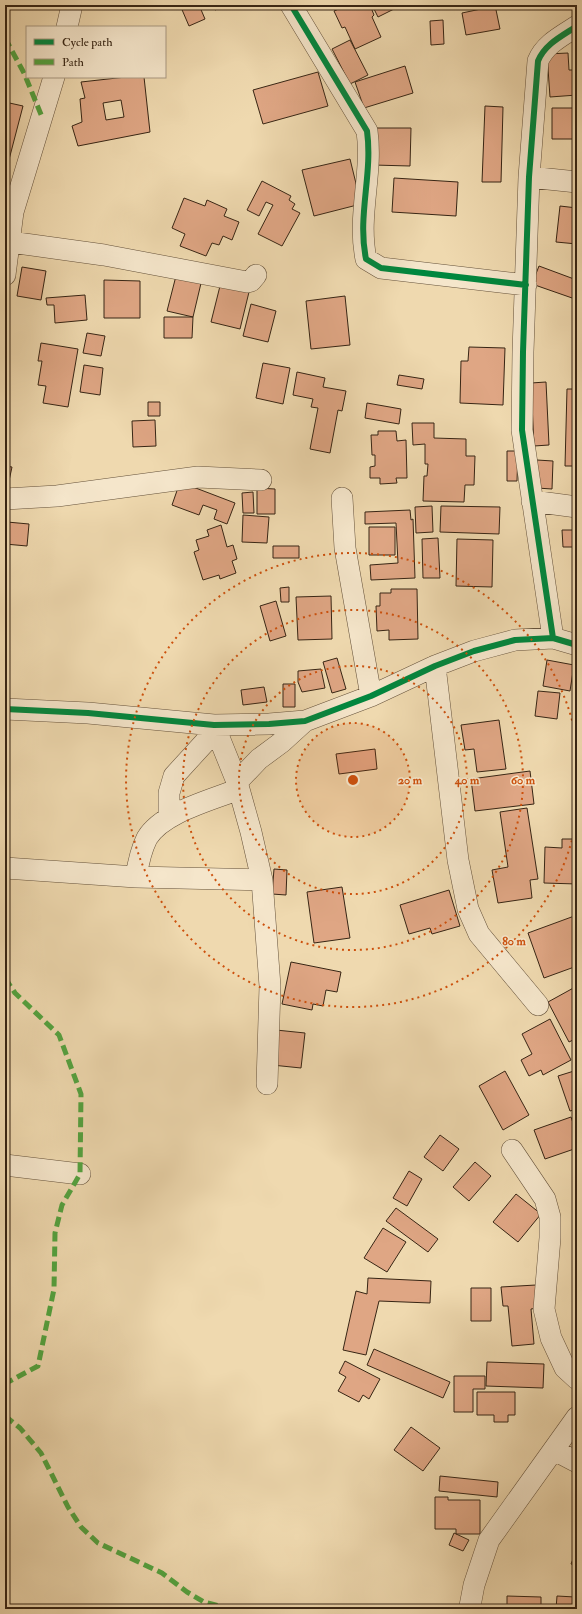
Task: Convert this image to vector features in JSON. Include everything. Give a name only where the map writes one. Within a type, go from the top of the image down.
[{"type":"street","points":[[67,26],[72,5]]},
{"type":"street","points":[[291,5],[367,131],[370,150],[362,227],[363,245],[366,259],[381,268],[526,285]]},
{"type":"street","points":[[553,638],[522,430],[522,352],[526,285],[529,177],[538,61],[542,52],[549,45],[577,26]]},
{"type":"street","points":[[5,275],[13,212],[54,78]]},
{"type":"street","points":[[529,177],[577,182]]},
{"type":"street","points":[[10,242],[104,255],[247,282],[251,281],[256,275]]},
{"type":"street","points":[[5,498],[57,496],[151,482],[198,477],[261,480]]},
{"type":"street","points":[[342,498],[346,548],[371,696]]},
{"type":"street","points":[[532,501],[577,507]]},
{"type":"street","points":[[5,709],[88,713],[215,727],[305,721],[371,696],[435,666],[474,651],[515,640],[553,638],[577,645]]},
{"type":"street","points":[[435,666],[458,860],[468,909],[479,934],[538,1005]]},
{"type":"street","points":[[136,877],[138,862],[147,839],[158,825],[169,817],[238,786],[258,759],[282,742],[305,721]]},
{"type":"street","points":[[215,727],[238,786],[251,832],[262,880],[270,986],[267,1084]]},
{"type":"street","points":[[169,817],[169,793],[174,776],[215,727]]},
{"type":"street","points":[[5,868],[136,877],[262,880]]},
{"type":"street","points":[[512,1150],[545,1199],[550,1217],[550,1238],[544,1309],[551,1338],[565,1368],[577,1379]]},
{"type":"street","points":[[5,1165],[80,1174]]},
{"type":"street","points":[[472,1609],[470,1606],[474,1585],[489,1540],[577,1417]]},
{"type":"street","points":[[554,1450],[577,1462]]},
{"type":"building","points":[[180,5],[199,5],[205,19],[189,26]]},
{"type":"building","points":[[213,5],[230,5],[215,10]]},
{"type":"building","points":[[348,5],[370,5],[374,15],[372,17],[381,37],[355,49],[345,27],[342,28],[334,11]]},
{"type":"building","points":[[372,5],[394,5],[396,8],[378,17]]},
{"type":"building","points":[[481,5],[495,5],[500,29],[466,35],[462,13],[481,9]]},
{"type":"building","points":[[443,20],[444,44],[431,45],[430,21]]},
{"type":"building","points":[[350,40],[368,75],[350,84],[332,49]]},
{"type":"building","points":[[568,53],[569,70],[577,70],[577,95],[550,97],[547,54]]},
{"type":"building","points":[[405,66],[413,93],[364,108],[355,82]]},
{"type":"building","points":[[318,72],[328,106],[263,124],[253,90]]},
{"type":"building","points":[[117,78],[144,78],[150,132],[78,146],[72,126],[82,122],[80,99],[85,98],[81,82]],"holes":[[[121,100],[124,117],[106,120],[103,103]]]},
{"type":"building","points":[[5,102],[23,106],[5,175]]},
{"type":"building","points":[[485,106],[503,107],[501,182],[482,182]]},
{"type":"building","points":[[552,108],[577,108],[577,139],[552,139]]},
{"type":"building","points":[[374,128],[411,128],[410,166],[373,165]]},
{"type":"building","points":[[350,159],[361,204],[314,216],[302,170]]},
{"type":"building","points":[[394,178],[458,182],[456,216],[392,212]]},
{"type":"building","points":[[262,181],[291,196],[289,200],[295,204],[292,209],[300,213],[282,246],[258,234],[273,205],[266,202],[259,216],[247,210]]},
{"type":"building","points":[[184,198],[205,206],[207,200],[227,209],[224,216],[239,222],[232,240],[223,236],[219,245],[212,243],[206,256],[180,246],[185,234],[172,228]]},
{"type":"building","points":[[560,206],[577,208],[577,244],[556,242]]},
{"type":"building","points":[[539,266],[574,279],[577,278],[577,295],[575,299],[532,284]]},
{"type":"building","points":[[22,267],[46,271],[41,300],[17,296]]},
{"type":"building","points":[[177,272],[202,279],[193,317],[167,311]]},
{"type":"building","points":[[104,280],[140,281],[140,318],[104,318]]},
{"type":"building","points":[[220,286],[249,292],[240,329],[211,322]]},
{"type":"building","points":[[85,295],[87,320],[55,323],[54,305],[47,305],[46,298]]},
{"type":"building","points":[[345,296],[350,345],[311,349],[306,301]]},
{"type":"building","points":[[251,304],[276,311],[268,342],[243,336]]},
{"type":"building","points":[[574,310],[577,310],[577,350],[573,350]]},
{"type":"building","points":[[164,317],[193,317],[192,338],[164,338]]},
{"type":"building","points":[[87,333],[105,336],[101,356],[83,353]]},
{"type":"building","points":[[41,343],[78,349],[68,407],[43,403],[46,386],[38,385],[42,361],[38,361]]},
{"type":"building","points":[[469,347],[505,348],[503,405],[460,403],[461,361],[468,361]]},
{"type":"building","points":[[263,363],[290,368],[283,404],[256,398]]},
{"type":"building","points":[[84,365],[103,368],[100,395],[80,392]]},
{"type":"building","points":[[297,372],[325,378],[323,387],[346,391],[342,411],[338,410],[330,453],[310,449],[318,408],[311,407],[313,399],[293,395]]},
{"type":"building","points":[[399,375],[424,379],[422,389],[397,385]]},
{"type":"building","points":[[546,382],[549,445],[534,446],[531,383]]},
{"type":"building","points":[[567,389],[577,389],[577,466],[565,466]]},
{"type":"building","points":[[148,402],[160,402],[160,416],[148,416]]},
{"type":"building","points":[[367,403],[401,409],[399,424],[365,418]]},
{"type":"building","points":[[155,420],[156,446],[133,447],[132,421]]},
{"type":"building","points":[[412,423],[434,423],[434,438],[466,439],[466,456],[475,456],[474,485],[465,485],[464,502],[423,501],[424,476],[427,476],[428,464],[425,464],[425,444],[413,445]]},
{"type":"building","points":[[378,431],[396,431],[397,441],[406,440],[407,478],[396,478],[397,483],[380,484],[380,478],[370,478],[370,467],[375,466],[375,455],[372,455],[371,435],[378,435]]},
{"type":"building","points":[[507,451],[518,451],[517,481],[507,481]]},
{"type":"building","points":[[537,460],[553,461],[552,489],[537,488]]},
{"type":"building","points":[[5,466],[12,467],[7,490],[5,489]]},
{"type":"building","points":[[180,482],[235,503],[227,524],[214,519],[217,510],[203,505],[199,515],[172,505]]},
{"type":"building","points":[[257,488],[275,489],[275,514],[257,514]]},
{"type":"building","points":[[253,492],[254,513],[243,513],[242,493]]},
{"type":"building","points":[[432,506],[433,532],[416,533],[415,507]]},
{"type":"building","points":[[441,506],[500,507],[499,534],[440,532]]},
{"type":"building","points":[[410,510],[411,520],[413,519],[415,578],[371,580],[370,565],[398,563],[396,523],[365,524],[365,512]]},
{"type":"building","points":[[243,515],[269,517],[267,543],[242,542]]},
{"type":"building","points":[[7,522],[29,524],[27,546],[5,544]]},
{"type":"building","points":[[221,525],[227,547],[233,545],[237,559],[232,561],[236,573],[220,579],[219,575],[203,580],[194,552],[199,550],[196,540],[209,536],[207,530]]},
{"type":"building","points":[[369,527],[395,527],[395,555],[369,555]]},
{"type":"building","points":[[562,530],[577,530],[577,547],[563,547]]},
{"type":"building","points":[[438,538],[440,578],[423,578],[422,539]]},
{"type":"building","points":[[457,539],[493,540],[492,587],[456,586]]},
{"type":"building","points":[[273,546],[299,546],[299,558],[273,558]]},
{"type":"building","points":[[289,587],[289,602],[281,602],[280,588]]},
{"type":"building","points":[[391,589],[417,589],[418,639],[389,640],[389,630],[377,631],[376,606],[380,606],[380,593],[391,593]]},
{"type":"building","points":[[331,596],[332,639],[298,640],[296,597]]},
{"type":"building","points":[[276,601],[286,636],[270,641],[260,606]]},
{"type":"building","points":[[337,658],[346,689],[332,693],[323,662]]},
{"type":"building","points":[[547,660],[574,665],[570,691],[543,686]]},
{"type":"building","points":[[321,669],[325,688],[302,692],[298,682],[298,671]]},
{"type":"building","points":[[283,684],[295,684],[295,707],[283,707]]},
{"type":"building","points":[[264,687],[267,702],[243,705],[241,690]]},
{"type":"building","points":[[538,691],[560,693],[557,719],[535,716]]},
{"type":"building","points":[[499,720],[506,769],[477,772],[474,749],[465,750],[461,725]]},
{"type":"building","points":[[375,749],[377,769],[339,774],[336,754]]},
{"type":"building","points":[[530,771],[534,804],[475,811],[471,779]]},
{"type":"building","points":[[527,808],[538,879],[530,880],[532,898],[498,903],[492,870],[508,867],[500,812]]},
{"type":"building","points":[[562,839],[577,839],[577,884],[544,883],[545,847],[562,848]]},
{"type":"building","points":[[274,869],[287,870],[286,895],[272,894]]},
{"type":"building","points":[[342,887],[350,938],[314,943],[307,892]]},
{"type":"building","points":[[449,890],[460,926],[432,934],[430,928],[409,934],[400,905]]},
{"type":"building","points":[[577,915],[577,966],[544,978],[528,933]]},
{"type":"building","points":[[291,962],[341,972],[337,992],[326,990],[323,1006],[313,1004],[312,1010],[282,1004]]},
{"type":"building","points":[[577,986],[577,1038],[569,1042],[548,1002]]},
{"type":"building","points":[[550,1019],[571,1060],[543,1075],[541,1070],[529,1076],[521,1060],[532,1054],[522,1034]]},
{"type":"building","points":[[276,1030],[305,1033],[301,1068],[272,1065]]},
{"type":"building","points":[[505,1071],[529,1115],[503,1130],[479,1086]]},
{"type":"building","points":[[574,1071],[577,1080],[577,1109],[570,1111],[558,1076]]},
{"type":"building","points":[[571,1117],[577,1135],[577,1148],[545,1159],[534,1130]]},
{"type":"building","points":[[440,1135],[459,1149],[443,1171],[424,1157]]},
{"type":"building","points":[[475,1162],[491,1176],[469,1201],[453,1187]]},
{"type":"building","points":[[409,1171],[422,1179],[407,1206],[393,1198]]},
{"type":"building","points":[[516,1194],[541,1214],[518,1242],[493,1222]]},
{"type":"building","points":[[396,1208],[438,1239],[428,1252],[386,1221]]},
{"type":"building","points":[[383,1228],[406,1242],[387,1272],[364,1258]]},
{"type":"building","points":[[368,1278],[431,1281],[430,1303],[379,1301],[366,1355],[343,1350],[356,1291],[367,1294]]},
{"type":"building","points":[[536,1285],[538,1308],[531,1309],[534,1344],[512,1346],[508,1306],[503,1306],[501,1287]]},
{"type":"building","points":[[471,1288],[491,1288],[491,1321],[471,1321]]},
{"type":"building","points":[[374,1349],[450,1382],[443,1398],[367,1365]]},
{"type":"building","points":[[345,1361],[380,1379],[369,1399],[363,1395],[359,1402],[338,1391],[346,1377],[339,1373]]},
{"type":"building","points":[[487,1362],[544,1364],[543,1388],[486,1386]]},
{"type":"building","points":[[454,1376],[485,1376],[485,1389],[473,1389],[473,1412],[454,1412]]},
{"type":"building","points":[[477,1392],[515,1392],[515,1415],[508,1415],[508,1422],[494,1422],[494,1415],[477,1415]]},
{"type":"building","points":[[411,1427],[440,1448],[423,1471],[394,1450]]},
{"type":"building","points":[[440,1476],[498,1482],[497,1497],[439,1491]]},
{"type":"building","points":[[435,1497],[448,1497],[448,1500],[480,1500],[480,1534],[456,1534],[456,1529],[435,1529]]},
{"type":"building","points":[[454,1533],[469,1540],[463,1551],[449,1545]]},
{"type":"building","points":[[577,1549],[577,1566],[571,1564]]},
{"type":"building","points":[[507,1596],[541,1597],[541,1609],[507,1609]]},
{"type":"building","points":[[557,1596],[575,1597],[574,1609],[556,1609]]},
{"type":"marked path","points":[[5,38],[26,78]]},
{"type":"marked path","points":[[26,78],[42,117]]},
{"type":"marked path","points":[[5,978],[15,993],[59,1035],[81,1094],[80,1174],[62,1205],[55,1233],[54,1289],[38,1366],[10,1381],[5,1381]]},
{"type":"marked path","points":[[5,1416],[20,1428],[41,1453],[68,1507],[81,1527],[98,1543],[162,1573],[187,1592],[204,1602],[239,1609]]},
{"type":"cycle path","points":[[291,5],[367,131],[368,163],[363,227],[366,259],[381,268],[526,285]]},
{"type":"cycle path","points":[[553,638],[522,430],[529,177],[538,61],[549,45],[577,26]]},
{"type":"cycle path","points":[[5,709],[88,713],[214,725],[269,724],[305,721],[371,696],[435,666],[474,651],[515,640],[553,638],[577,645]]}]
